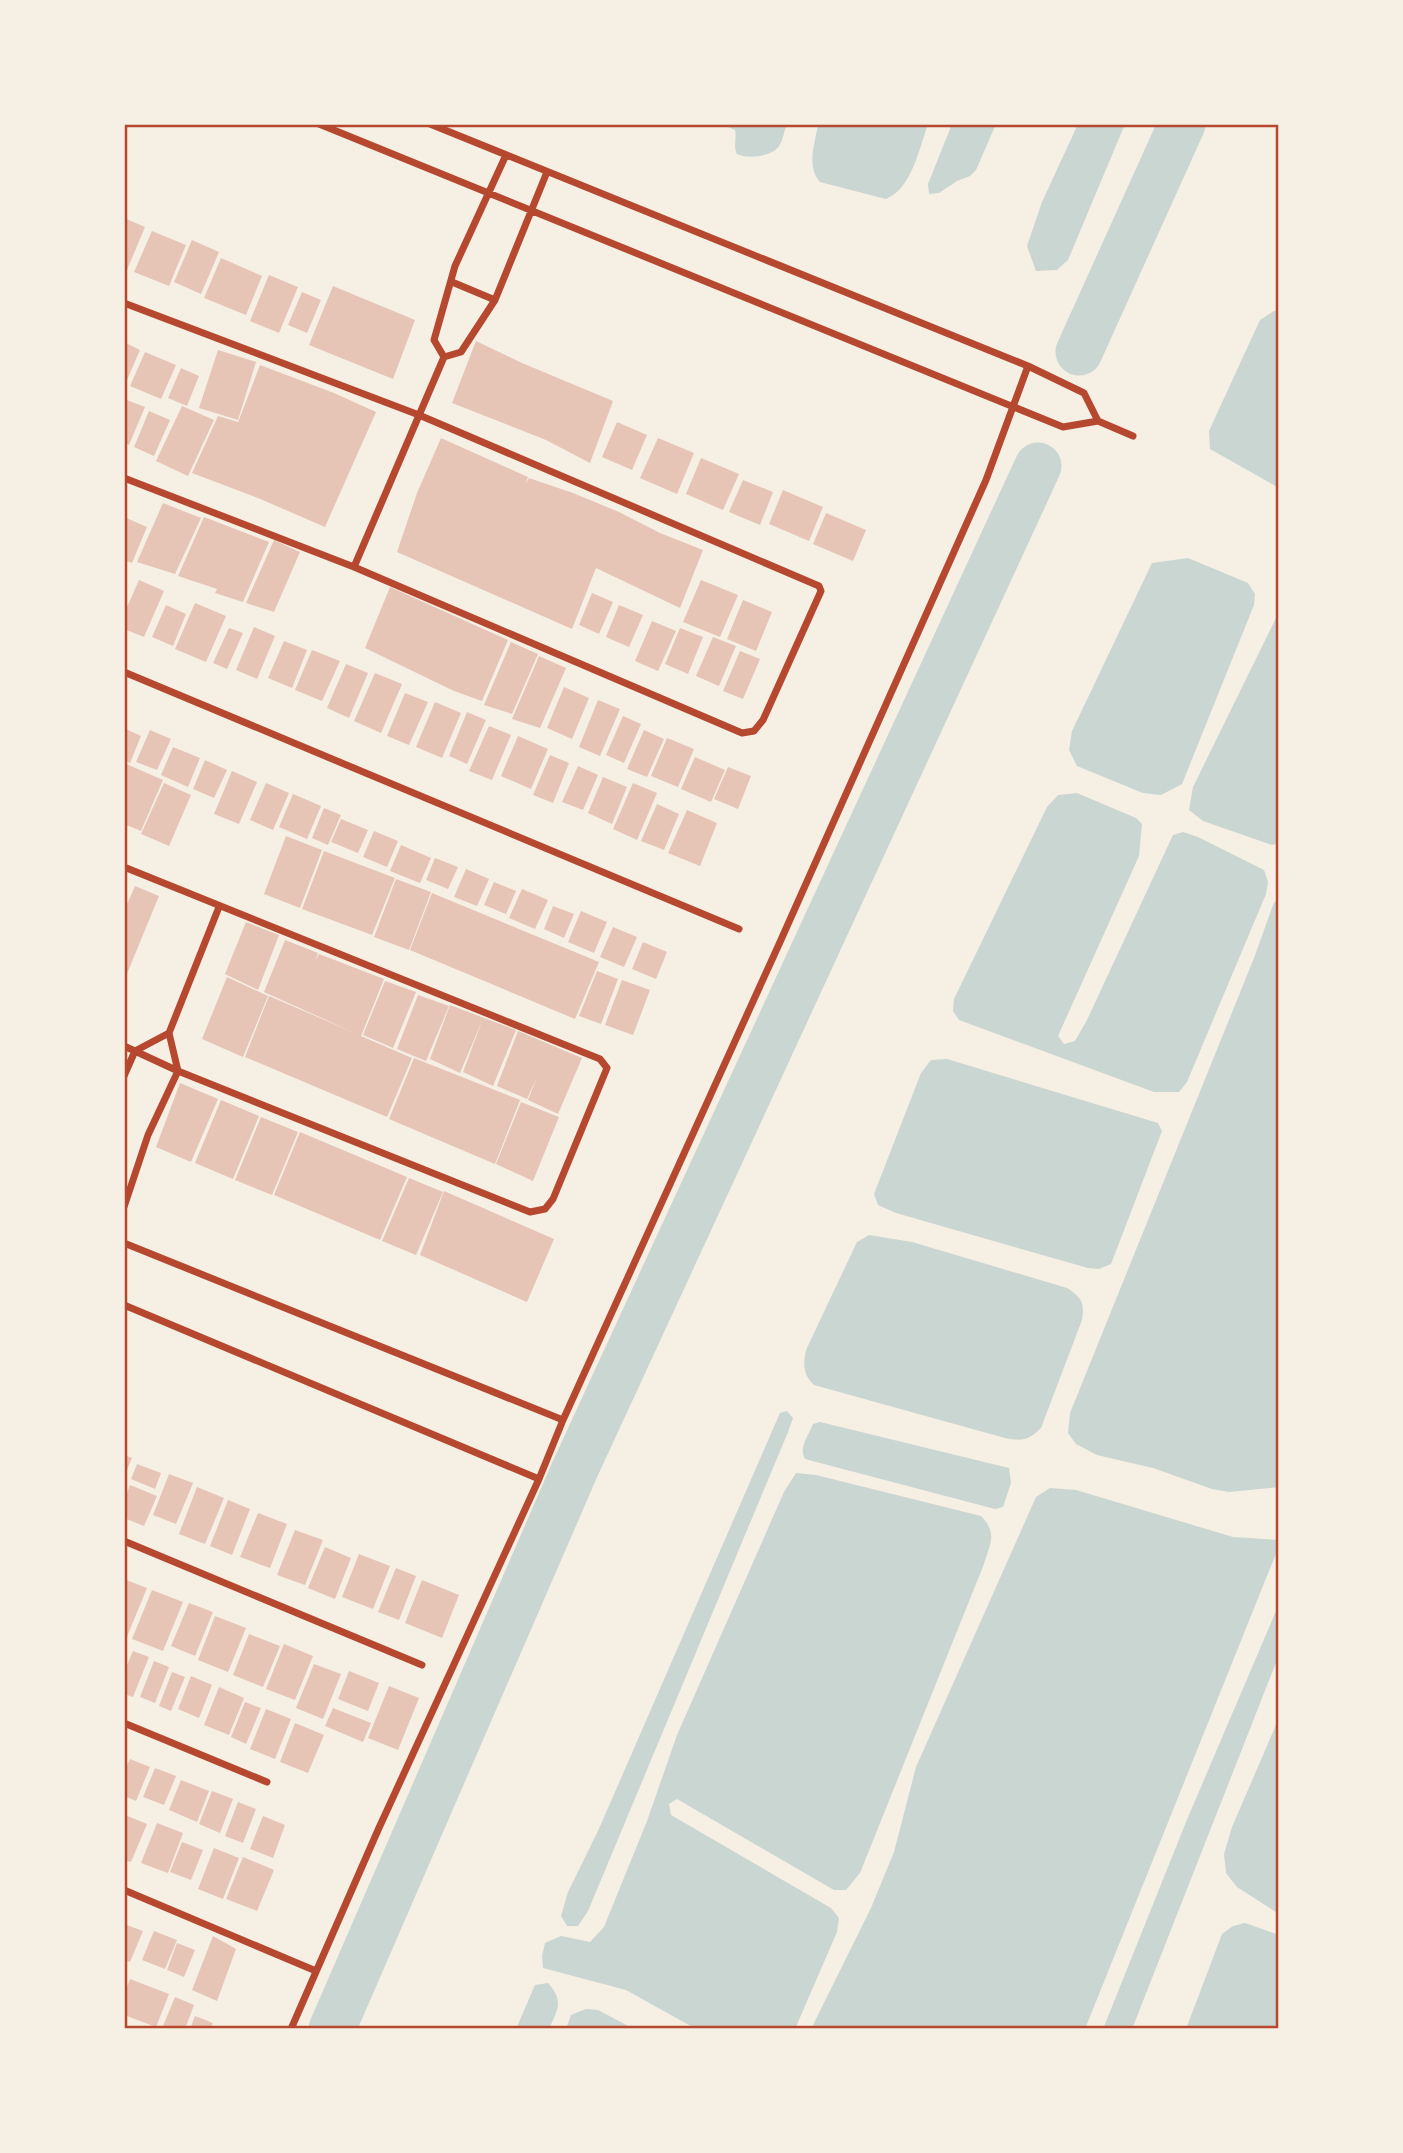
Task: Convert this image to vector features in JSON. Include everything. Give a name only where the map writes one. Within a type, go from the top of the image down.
[{"type":"street","points":[[319,124],[1063,427],[1098,421],[1133,436]]},
{"type":"street","points":[[430,124],[1028,366],[1084,393],[1098,421]]},
{"type":"street","points":[[444,357],[434,340],[455,267],[506,155]]},
{"type":"street","points":[[444,357],[461,352],[495,300],[547,172]]},
{"type":"street","points":[[452,282],[495,300]]},
{"type":"street","points":[[124,303],[419,415],[819,586],[820,596],[763,720],[754,730],[742,733],[354,567],[124,478]]},
{"type":"street","points":[[354,567],[444,357]]},
{"type":"street","points":[[291,2029],[378,1830],[539,1479],[563,1420],[986,481],[1028,366]]},
{"type":"street","points":[[124,672],[739,929]]},
{"type":"street","points":[[124,867],[600,1059],[607,1068],[553,1199],[545,1209],[530,1212],[178,1071],[124,1046]]},
{"type":"street","points":[[125,1202],[148,1135],[178,1071],[169,1033],[219,907]]},
{"type":"street","points":[[124,1076],[135,1051],[169,1033]]},
{"type":"street","points":[[124,1243],[563,1420]]},
{"type":"street","points":[[124,1306],[539,1479]]},
{"type":"street","points":[[124,1541],[422,1665]]},
{"type":"street","points":[[124,1723],[267,1782]]},
{"type":"street","points":[[124,1890],[316,1970]]},
{"type":"shaded area","points":[[721,124],[787,124],[776,150],[753,157],[737,154],[735,130]]},
{"type":"shaded area","points":[[818,124],[928,124],[908,177],[895,194],[886,199],[820,182],[812,162]]},
{"type":"shaded area","points":[[952,124],[996,124],[976,170],[939,193],[929,194],[928,184]]},
{"type":"shaded area","points":[[1078,124],[1125,124],[1068,260],[1057,270],[1036,271],[1027,246],[1042,202]]},
{"type":"shaded area","points":[[1274,311],[1279,312],[1279,488],[1210,449],[1209,431],[1260,320]]},
{"type":"shaded area","points":[[1188,558],[1248,583],[1255,594],[1254,605],[1182,784],[1161,795],[1143,793],[1077,766],[1069,750],[1072,731],[1152,563]]},
{"type":"shaded area","points":[[1279,612],[1279,843],[1272,845],[1203,821],[1189,810],[1193,787]]},
{"type":"shaded area","points":[[1077,793],[1136,818],[1142,824],[1139,856],[1058,1036],[1064,1044],[1075,1041],[1087,1020],[1173,835],[1183,832],[1198,837],[1264,870],[1268,882],[1266,894],[1187,1082],[1179,1092],[1154,1092],[959,1020],[953,1011],[954,999],[1047,807],[1058,795]]},
{"type":"shaded area","points":[[1279,896],[1279,1487],[1229,1492],[1212,1489],[1153,1468],[1097,1455],[1076,1444],[1068,1433],[1070,1413],[1273,905]]},
{"type":"shaded area","points":[[947,1059],[1158,1123],[1162,1131],[1111,1264],[1099,1269],[1088,1268],[896,1213],[878,1205],[874,1194],[921,1073],[931,1060]]},
{"type":"shaded area","points":[[869,1235],[912,1242],[1067,1288],[1079,1297],[1083,1309],[1082,1320],[1041,1428],[1028,1438],[1005,1438],[814,1385],[810,1381],[805,1369],[806,1350],[857,1242]]},
{"type":"shaded area","points":[[787,1411],[793,1418],[788,1432],[588,1911],[578,1926],[567,1926],[561,1916],[568,1892],[598,1831],[780,1413]]},
{"type":"shaded area","points":[[820,1422],[1009,1468],[1011,1483],[1003,1507],[995,1509],[805,1459],[805,1442],[813,1424]]},
{"type":"shaded area","points":[[796,1473],[816,1475],[981,1516],[991,1533],[990,1545],[860,1873],[846,1890],[834,1890],[677,1799],[669,1804],[671,1815],[831,1908],[839,1918],[837,1932],[795,2029],[696,2029],[626,1990],[543,1968],[542,1956],[545,1943],[561,1936],[590,1942],[604,1927],[647,1821],[677,1735],[784,1492]]},
{"type":"shaded area","points":[[1050,1488],[1076,1490],[1233,1537],[1279,1540],[1279,1546],[1085,2029],[811,2029],[871,1908],[894,1852],[916,1767],[1036,1497]]},
{"type":"shaded area","points":[[1279,1604],[1279,1655],[1132,2029],[1103,2029],[1186,1822]]},
{"type":"shaded area","points":[[1279,1718],[1279,1914],[1237,1887],[1226,1873],[1224,1854],[1232,1827]]},
{"type":"shaded area","points":[[1245,1923],[1279,1935],[1279,2029],[1186,2029],[1222,1934],[1233,1926]]},
{"type":"shaded area","points":[[548,1983],[558,2000],[549,2029],[516,2029],[535,1985]]},
{"type":"shaded area","points":[[586,2009],[598,2010],[634,2029],[566,2029],[571,2015]]},
{"type":"building","points":[[124,218],[145,227],[127,270],[124,268]]},
{"type":"building","points":[[152,231],[186,245],[169,286],[134,272]]},
{"type":"building","points":[[192,240],[219,252],[201,294],[174,282]]},
{"type":"building","points":[[221,258],[262,276],[246,315],[204,298]]},
{"type":"building","points":[[269,275],[298,287],[279,333],[250,321]]},
{"type":"building","points":[[333,286],[415,320],[393,379],[309,345]]},
{"type":"building","points":[[302,292],[321,300],[307,333],[288,325]]},
{"type":"building","points":[[476,341],[613,401],[590,463],[546,440],[452,403]]},
{"type":"building","points":[[124,342],[140,350],[124,387]]},
{"type":"building","points":[[218,350],[256,362],[238,420],[199,408]]},
{"type":"building","points":[[145,352],[176,365],[161,399],[130,386]]},
{"type":"building","points":[[260,365],[376,412],[325,527],[192,473],[218,416],[238,422],[237,425]]},
{"type":"building","points":[[181,368],[199,376],[187,406],[168,398]]},
{"type":"building","points":[[124,399],[145,407],[129,445],[124,442]]},
{"type":"building","points":[[182,406],[214,420],[188,476],[156,461]]},
{"type":"building","points":[[149,411],[170,420],[154,456],[134,447]]},
{"type":"building","points":[[617,422],[647,435],[632,470],[602,457]]},
{"type":"building","points":[[441,438],[528,477],[525,484],[529,478],[573,493],[703,550],[680,608],[596,568],[572,629],[397,552],[417,493]]},
{"type":"building","points":[[658,438],[694,453],[677,494],[640,478]]},
{"type":"building","points":[[701,458],[739,474],[723,510],[686,494]]},
{"type":"building","points":[[743,480],[773,492],[760,525],[729,512]]},
{"type":"building","points":[[783,490],[823,507],[809,541],[769,524]]},
{"type":"building","points":[[163,503],[201,518],[175,574],[137,562]]},
{"type":"building","points":[[826,513],[866,530],[853,561],[813,544]]},
{"type":"building","points":[[124,517],[147,527],[132,563],[124,560]]},
{"type":"building","points":[[204,517],[269,542],[243,602],[215,593],[217,589],[178,576]]},
{"type":"building","points":[[274,540],[300,552],[274,612],[246,603]]},
{"type":"building","points":[[139,580],[164,591],[144,637],[124,629],[124,614]]},
{"type":"building","points":[[701,580],[738,595],[720,637],[683,622]]},
{"type":"building","points":[[390,587],[508,640],[482,701],[454,691],[365,648]]},
{"type":"building","points":[[592,593],[613,602],[599,634],[579,625]]},
{"type":"building","points":[[743,600],[772,612],[756,651],[727,639]]},
{"type":"building","points":[[195,603],[226,616],[206,662],[175,649]]},
{"type":"building","points":[[166,605],[186,614],[173,646],[152,637]]},
{"type":"building","points":[[619,605],[643,615],[629,647],[606,637]]},
{"type":"building","points":[[652,621],[676,631],[658,671],[635,661]]},
{"type":"building","points":[[254,627],[275,636],[257,679],[236,670]]},
{"type":"building","points":[[229,628],[243,633],[227,669],[213,663]]},
{"type":"building","points":[[680,628],[703,637],[688,674],[665,664]]},
{"type":"building","points":[[713,637],[736,646],[719,686],[696,676]]},
{"type":"building","points":[[284,641],[307,650],[292,688],[268,678]]},
{"type":"building","points":[[511,642],[538,654],[512,714],[484,705]]},
{"type":"building","points":[[312,650],[340,661],[322,701],[295,690]]},
{"type":"building","points":[[740,651],[760,659],[743,699],[723,691]]},
{"type":"building","points":[[539,656],[566,668],[540,728],[512,719]]},
{"type":"building","points":[[346,664],[368,673],[349,718],[327,708]]},
{"type":"building","points":[[375,673],[402,684],[381,733],[354,721]]},
{"type":"building","points":[[564,687],[589,698],[572,739],[547,728]]},
{"type":"building","points":[[405,693],[428,702],[409,745],[387,736]]},
{"type":"building","points":[[598,700],[620,709],[600,756],[579,747]]},
{"type":"building","points":[[435,702],[461,713],[442,758],[416,747]]},
{"type":"building","points":[[467,712],[486,720],[467,764],[449,756]]},
{"type":"building","points":[[623,716],[641,724],[624,763],[606,755]]},
{"type":"building","points":[[489,726],[511,735],[492,780],[469,771]]},
{"type":"building","points":[[124,728],[141,736],[130,763],[124,761]]},
{"type":"building","points":[[150,730],[171,739],[157,770],[136,762]]},
{"type":"building","points":[[644,730],[664,739],[647,777],[627,769]]},
{"type":"building","points":[[518,736],[548,749],[531,789],[501,776]]},
{"type":"building","points":[[667,738],[694,749],[678,787],[651,776]]},
{"type":"building","points":[[173,747],[200,758],[188,787],[161,775]]},
{"type":"building","points":[[550,755],[569,763],[553,803],[533,795]]},
{"type":"building","points":[[695,757],[725,770],[711,802],[681,789]]},
{"type":"building","points":[[205,760],[227,770],[214,798],[193,789]]},
{"type":"building","points":[[124,763],[163,780],[141,831],[124,824]]},
{"type":"building","points":[[578,766],[598,775],[583,810],[562,802]]},
{"type":"building","points":[[728,767],[751,776],[738,809],[714,799]]},
{"type":"building","points":[[232,771],[257,782],[239,824],[214,814]]},
{"type":"building","points":[[603,777],[627,787],[612,824],[588,813]]},
{"type":"building","points":[[164,783],[191,795],[169,846],[141,834]]},
{"type":"building","points":[[266,783],[289,793],[273,830],[250,820]]},
{"type":"building","points":[[633,783],[657,793],[637,840],[613,829]]},
{"type":"building","points":[[293,794],[321,806],[307,839],[279,827]]},
{"type":"building","points":[[657,804],[679,814],[664,850],[641,841]]},
{"type":"building","points":[[324,808],[341,815],[328,845],[312,838]]},
{"type":"building","points":[[687,810],[717,823],[700,866],[668,853]]},
{"type":"building","points":[[341,819],[368,830],[358,853],[331,842]]},
{"type":"building","points":[[374,831],[398,841],[387,867],[363,857]]},
{"type":"building","points":[[286,836],[322,850],[300,908],[264,894]]},
{"type":"building","points":[[401,845],[431,858],[420,883],[390,871]]},
{"type":"building","points":[[324,851],[395,878],[372,935],[302,909]]},
{"type":"building","points":[[435,858],[458,867],[448,889],[426,880]]},
{"type":"building","points":[[466,869],[489,879],[477,906],[454,897]]},
{"type":"building","points":[[396,879],[431,892],[409,950],[374,937]]},
{"type":"building","points":[[494,882],[516,891],[506,914],[484,905]]},
{"type":"building","points":[[135,886],[159,896],[124,981],[124,911]]},
{"type":"building","points":[[522,889],[548,900],[535,929],[509,918]]},
{"type":"building","points":[[432,893],[599,962],[575,1019],[410,950]]},
{"type":"building","points":[[553,906],[574,914],[564,938],[544,929]]},
{"type":"building","points":[[581,911],[607,922],[594,953],[568,942]]},
{"type":"building","points":[[246,922],[279,935],[258,990],[225,974]]},
{"type":"building","points":[[613,927],[637,937],[624,967],[600,957]]},
{"type":"building","points":[[285,940],[318,953],[315,961],[319,954],[384,979],[361,1036],[412,1058],[387,1117],[245,1057],[269,996],[355,1033],[264,992]]},
{"type":"building","points":[[643,942],[667,952],[656,979],[632,969]]},
{"type":"building","points":[[597,971],[618,979],[601,1024],[579,1016]]},
{"type":"building","points":[[227,977],[268,996],[243,1057],[202,1039]]},
{"type":"building","points":[[622,980],[650,990],[633,1035],[605,1025]]},
{"type":"building","points":[[385,981],[416,992],[393,1048],[363,1035]]},
{"type":"building","points":[[418,995],[449,1006],[426,1061],[397,1049]]},
{"type":"building","points":[[450,1005],[516,1030],[493,1086],[463,1072],[482,1021],[460,1073],[430,1059]]},
{"type":"building","points":[[518,1031],[582,1058],[558,1114],[528,1100],[537,1077],[527,1099],[497,1086]]},
{"type":"building","points":[[414,1058],[520,1100],[495,1164],[389,1119]]},
{"type":"building","points":[[180,1083],[218,1099],[191,1162],[156,1147]]},
{"type":"building","points":[[221,1100],[259,1116],[233,1179],[195,1163]]},
{"type":"building","points":[[521,1102],[559,1117],[533,1181],[496,1164]]},
{"type":"building","points":[[261,1117],[298,1132],[272,1195],[235,1180]]},
{"type":"building","points":[[300,1132],[407,1177],[380,1240],[274,1195]]},
{"type":"building","points":[[409,1178],[443,1192],[416,1255],[382,1241]]},
{"type":"building","points":[[444,1191],[554,1239],[527,1302],[420,1255]]},
{"type":"building","points":[[124,1455],[132,1458],[124,1477]]},
{"type":"building","points":[[137,1464],[161,1473],[155,1489],[131,1479]]},
{"type":"building","points":[[169,1474],[193,1483],[176,1524],[153,1515]]},
{"type":"building","points":[[130,1485],[157,1496],[144,1526],[124,1518],[124,1501]]},
{"type":"building","points":[[197,1487],[224,1498],[205,1544],[179,1534]]},
{"type":"building","points":[[228,1500],[250,1509],[232,1555],[210,1546]]},
{"type":"building","points":[[258,1513],[287,1524],[270,1568],[240,1557]]},
{"type":"building","points":[[295,1530],[323,1540],[305,1585],[277,1575]]},
{"type":"building","points":[[325,1547],[351,1558],[335,1599],[308,1588]]},
{"type":"building","points":[[359,1554],[390,1566],[373,1609],[342,1597]]},
{"type":"building","points":[[396,1568],[416,1576],[399,1620],[378,1612]]},
{"type":"building","points":[[126,1580],[147,1588],[124,1644],[124,1584]]},
{"type":"building","points":[[422,1580],[459,1595],[442,1638],[405,1623]]},
{"type":"building","points":[[152,1590],[183,1602],[163,1651],[132,1639]]},
{"type":"building","points":[[189,1603],[213,1612],[195,1656],[171,1646]]},
{"type":"building","points":[[215,1616],[246,1628],[228,1672],[198,1660]]},
{"type":"building","points":[[249,1634],[280,1646],[263,1687],[233,1675]]},
{"type":"building","points":[[284,1644],[313,1656],[295,1700],[266,1689]]},
{"type":"building","points":[[133,1651],[149,1657],[133,1697],[124,1694],[124,1672]]},
{"type":"building","points":[[154,1661],[169,1667],[155,1703],[140,1697]]},
{"type":"building","points":[[314,1664],[341,1674],[323,1719],[296,1708]]},
{"type":"building","points":[[349,1671],[379,1683],[368,1711],[338,1699]]},
{"type":"building","points":[[172,1672],[185,1677],[171,1711],[159,1706]]},
{"type":"building","points":[[191,1676],[212,1685],[199,1718],[178,1709]]},
{"type":"building","points":[[389,1686],[419,1698],[398,1750],[368,1738]]},
{"type":"building","points":[[219,1687],[244,1698],[229,1735],[204,1725]]},
{"type":"building","points":[[245,1702],[261,1708],[246,1744],[231,1737]]},
{"type":"building","points":[[333,1708],[371,1723],[363,1742],[325,1726]]},
{"type":"building","points":[[266,1709],[291,1719],[275,1759],[250,1749]]},
{"type":"building","points":[[295,1723],[324,1735],[308,1773],[280,1762]]},
{"type":"building","points":[[130,1759],[150,1767],[136,1801],[124,1796],[124,1772]]},
{"type":"building","points":[[155,1768],[176,1776],[164,1805],[143,1797]]},
{"type":"building","points":[[181,1780],[209,1791],[197,1822],[169,1810]]},
{"type":"building","points":[[212,1791],[233,1799],[220,1833],[199,1824]]},
{"type":"building","points":[[238,1802],[256,1809],[243,1843],[225,1836]]},
{"type":"building","points":[[125,1815],[147,1824],[131,1862],[124,1860]]},
{"type":"building","points":[[263,1816],[285,1825],[273,1858],[250,1849]]},
{"type":"building","points":[[157,1823],[183,1833],[168,1873],[141,1863]]},
{"type":"building","points":[[182,1842],[203,1850],[191,1880],[170,1872]]},
{"type":"building","points":[[214,1848],[239,1858],[223,1899],[198,1889]]},
{"type":"building","points":[[243,1857],[274,1870],[257,1911],[226,1899]]},
{"type":"building","points":[[124,1924],[143,1931],[130,1962],[124,1960]]},
{"type":"building","points":[[154,1931],[177,1940],[165,1969],[142,1960]]},
{"type":"building","points":[[213,1936],[236,1949],[217,2001],[192,1990]]},
{"type":"building","points":[[177,1943],[195,1950],[184,1977],[167,1970]]},
{"type":"building","points":[[130,1979],[169,1994],[156,2027],[124,2015],[124,1993]]},
{"type":"building","points":[[175,1997],[194,2005],[185,2029],[163,2026]]},
{"type":"building","points":[[195,2016],[213,2023],[210,2029],[190,2029]]},
{"type":"waterway","points":[[1079,352],[1182,124]]},
{"type":"waterway","points":[[332,2029],[575,1469],[1038,466]]}]
